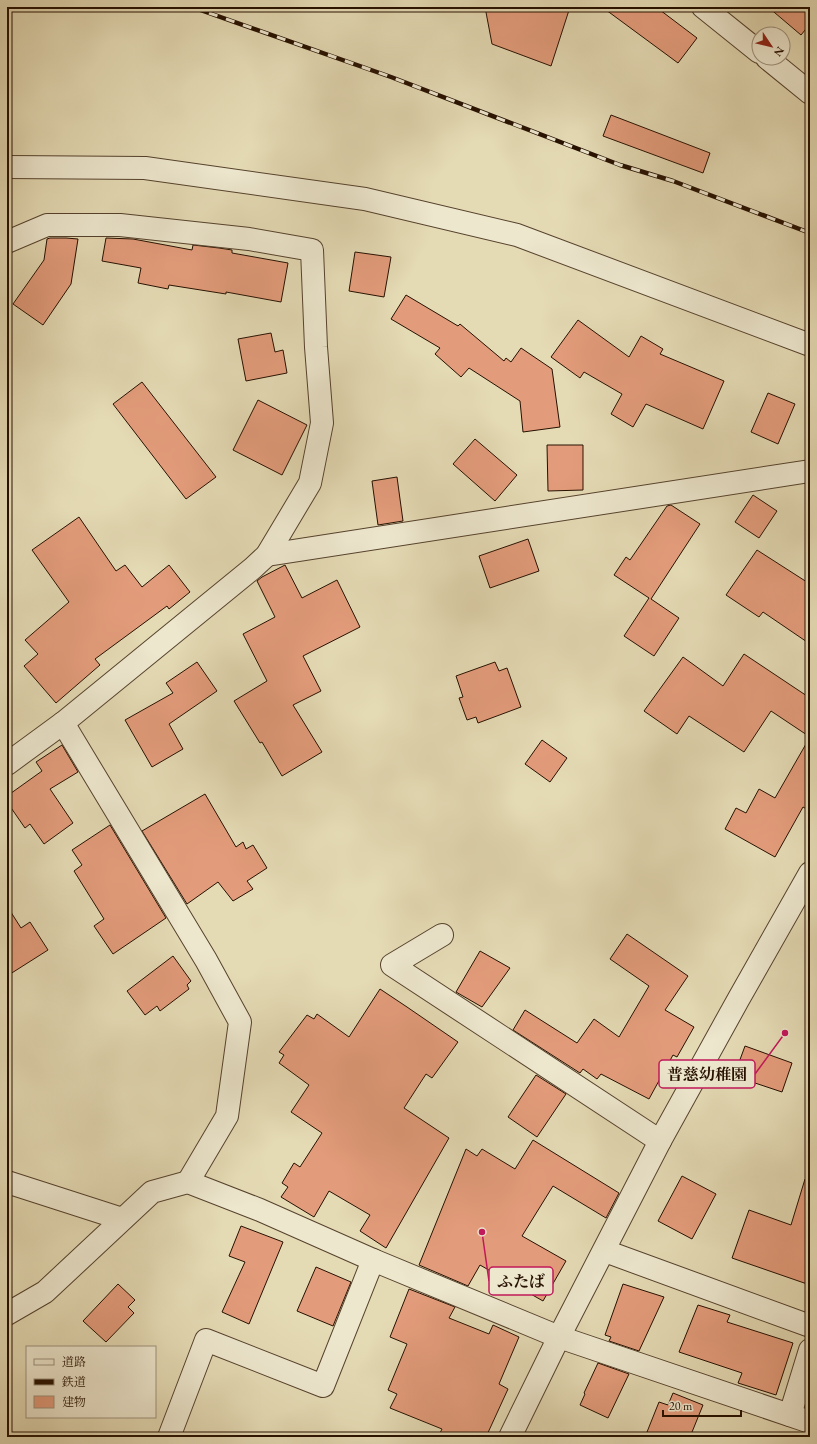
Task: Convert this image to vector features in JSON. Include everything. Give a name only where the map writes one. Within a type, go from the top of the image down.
[{"type":"street","points":[[703,7],[751,46]]},
{"type":"street","points":[[777,66],[810,93]]},
{"type":"street","points":[[7,167],[145,168],[372,201],[517,235],[810,345]]},
{"type":"street","points":[[7,242],[47,225],[120,225],[249,239],[312,250],[316,347],[322,423],[310,483],[267,555],[63,723],[7,764]]},
{"type":"street","points":[[267,555],[810,471]]},
{"type":"street","points":[[63,723],[206,960],[240,1022],[227,1116],[188,1182]]},
{"type":"street","points":[[510,1437],[559,1337],[605,1251],[660,1141],[810,873]]},
{"type":"street","points":[[442,935],[392,964],[660,1141]]},
{"type":"street","points":[[7,1182],[122,1219]]},
{"type":"street","points":[[7,1314],[45,1292],[152,1192],[188,1182],[260,1210],[373,1260],[559,1337],[810,1422]]},
{"type":"street","points":[[605,1251],[810,1326]]},
{"type":"street","points":[[169,1437],[206,1340],[324,1386],[373,1260]]},
{"type":"street","points":[[790,1415],[810,1350]]},
{"type":"building","points":[[485,7],[570,7],[551,66],[492,44]]},
{"type":"building","points":[[602,7],[656,7],[697,38],[678,63]]},
{"type":"building","points":[[768,7],[810,7],[810,24],[801,35]]},
{"type":"building","points":[[611,115],[710,153],[703,173],[603,136]]},
{"type":"building","points":[[106,238],[133,239],[192,250],[193,245],[219,248],[232,250],[232,253],[288,263],[281,302],[226,292],[226,294],[169,285],[168,289],[138,283],[141,268],[102,261]]},
{"type":"building","points":[[47,239],[78,239],[71,284],[43,325],[13,304],[44,260]]},
{"type":"building","points":[[355,252],[391,257],[384,297],[349,291]]},
{"type":"building","points":[[406,295],[458,326],[460,324],[504,361],[506,358],[511,362],[521,348],[552,369],[560,427],[523,432],[520,401],[469,368],[461,377],[435,354],[440,348],[391,319]]},
{"type":"building","points":[[578,320],[629,357],[641,336],[663,349],[660,354],[724,381],[703,429],[646,404],[633,427],[611,414],[622,394],[584,372],[580,378],[551,357]]},
{"type":"building","points":[[271,333],[275,352],[283,350],[287,373],[246,381],[238,339]]},
{"type":"building","points":[[142,382],[216,477],[186,499],[113,404]]},
{"type":"building","points":[[768,393],[795,404],[778,444],[751,432]]},
{"type":"building","points":[[258,400],[307,425],[282,475],[233,450]]},
{"type":"building","points":[[475,439],[517,475],[495,501],[453,464]]},
{"type":"building","points":[[547,445],[583,445],[583,490],[548,491]]},
{"type":"building","points":[[397,477],[403,521],[378,525],[372,481]]},
{"type":"building","points":[[753,495],[777,511],[759,538],[735,522]]},
{"type":"building","points":[[671,505],[700,524],[651,599],[679,618],[654,656],[624,636],[649,598],[614,575],[626,557],[630,560],[667,506]]},
{"type":"building","points":[[79,517],[116,571],[125,565],[142,587],[169,565],[190,592],[169,609],[167,606],[95,659],[100,665],[56,703],[24,666],[38,654],[25,640],[69,602],[32,550]]},
{"type":"building","points":[[528,539],[539,571],[490,588],[479,556]]},
{"type":"building","points":[[757,550],[810,584],[810,644],[763,612],[759,617],[726,595]]},
{"type":"building","points":[[285,565],[302,598],[337,580],[360,627],[303,656],[321,691],[293,705],[322,752],[282,776],[262,742],[260,743],[234,701],[267,681],[243,634],[275,617],[257,581]]},
{"type":"building","points":[[744,654],[810,698],[810,737],[771,711],[744,752],[689,716],[677,734],[644,711],[683,657],[723,686]]},
{"type":"building","points":[[197,662],[217,691],[169,724],[183,749],[152,767],[125,720],[173,693],[166,683]]},
{"type":"building","points":[[495,662],[499,671],[507,668],[521,707],[478,723],[476,717],[467,720],[459,698],[463,697],[456,676]]},
{"type":"building","points":[[810,737],[810,811],[803,807],[775,857],[725,829],[736,808],[746,813],[759,789],[775,798]]},
{"type":"building","points":[[542,740],[567,758],[550,782],[525,764]]},
{"type":"building","points":[[62,745],[78,772],[50,789],[73,823],[44,844],[30,824],[25,828],[7,802],[7,796],[42,771],[36,762]]},
{"type":"building","points":[[205,794],[236,847],[243,842],[246,849],[253,845],[267,868],[247,881],[253,889],[233,901],[218,882],[187,904],[142,831]]},
{"type":"building","points":[[110,825],[166,918],[113,954],[94,926],[104,919],[74,871],[82,865],[72,850]]},
{"type":"building","points":[[7,906],[21,928],[30,922],[48,950],[7,976]]},
{"type":"building","points":[[627,934],[688,976],[665,1010],[694,1027],[677,1057],[673,1055],[649,1099],[601,1074],[597,1079],[583,1069],[580,1073],[513,1030],[525,1010],[577,1043],[594,1019],[619,1037],[649,986],[610,959]]},
{"type":"building","points":[[480,951],[510,968],[482,1007],[456,992]]},
{"type":"building","points":[[173,956],[191,981],[187,985],[189,989],[160,1011],[157,1006],[145,1015],[127,991]]},
{"type":"building","points":[[380,989],[458,1042],[432,1078],[426,1074],[404,1108],[449,1138],[386,1248],[360,1231],[370,1215],[329,1191],[314,1217],[281,1197],[288,1187],[282,1183],[294,1163],[300,1167],[322,1133],[291,1112],[309,1085],[279,1063],[284,1055],[279,1052],[307,1015],[314,1019],[317,1014],[349,1037]]},
{"type":"building","points":[[745,1046],[792,1063],[782,1092],[734,1076]]},
{"type":"building","points":[[536,1075],[566,1094],[537,1137],[508,1117]]},
{"type":"building","points":[[533,1140],[619,1193],[606,1218],[553,1186],[522,1236],[566,1261],[543,1301],[480,1265],[468,1286],[419,1265],[466,1149],[477,1156],[482,1149],[515,1169]]},
{"type":"building","points":[[682,1176],[716,1194],[692,1239],[658,1221]]},
{"type":"building","points":[[805,1179],[810,1179],[810,1285],[732,1258],[749,1210],[791,1225]]},
{"type":"building","points":[[241,1226],[283,1242],[249,1324],[222,1312],[245,1262],[229,1256]]},
{"type":"building","points":[[316,1267],[351,1282],[333,1326],[297,1311]]},
{"type":"building","points":[[118,1284],[135,1300],[128,1307],[134,1313],[106,1342],[83,1321]]},
{"type":"building","points":[[623,1284],[664,1297],[639,1351],[609,1341],[611,1337],[605,1335]]},
{"type":"building","points":[[409,1289],[455,1307],[449,1318],[489,1334],[493,1325],[519,1337],[499,1384],[508,1389],[486,1437],[438,1437],[442,1429],[390,1408],[397,1394],[388,1390],[407,1344],[390,1337]]},
{"type":"building","points":[[698,1305],[730,1315],[727,1322],[793,1343],[776,1395],[738,1383],[742,1373],[679,1352]]},
{"type":"building","points":[[598,1363],[629,1374],[608,1418],[580,1405]]},
{"type":"building","points":[[673,1393],[703,1405],[690,1437],[657,1437],[647,1432],[659,1402],[668,1405]]},
{"type":"railway","points":[[192,7],[391,77],[620,165],[673,181],[810,233]]},
{"type":"place","name":"普慈幼稚園","points":[[785,1033]]},
{"type":"place","name":"ふたば","points":[[482,1232]]}]
